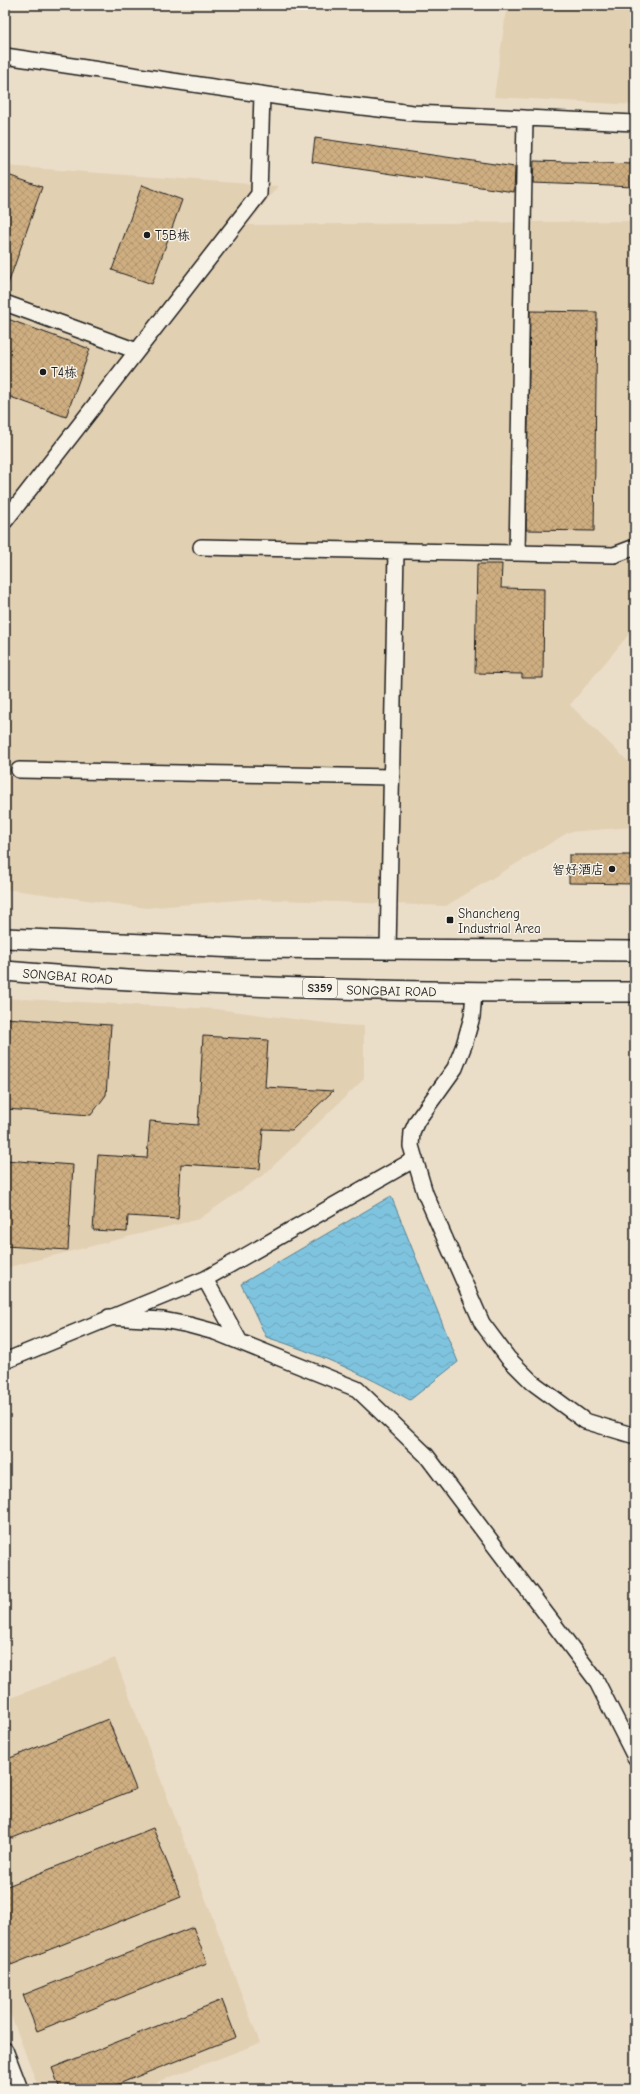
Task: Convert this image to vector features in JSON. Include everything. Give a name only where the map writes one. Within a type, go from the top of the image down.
[{"type":"main road","points":[[5,938],[238,948],[635,951]]},
{"type":"main road","points":[[576,950],[635,939]]},
{"type":"main road","name":"SONGBAI ROAD","points":[[5,971],[270,987],[474,993],[635,992]]},
{"type":"main road","points":[[559,992],[635,1004]]},
{"type":"street","points":[[5,56],[262,94],[413,113],[635,123]]},
{"type":"street","points":[[5,521],[259,194],[262,94]]},
{"type":"street","points":[[517,553],[525,118]]},
{"type":"street","points":[[5,303],[137,351]]},
{"type":"street","points":[[201,547],[614,555],[635,546]]},
{"type":"street","points":[[388,950],[396,551]]},
{"type":"street","points":[[19,770],[392,777]]},
{"type":"street","points":[[474,993],[472,1017],[464,1045],[455,1068],[417,1121],[412,1132],[411,1146],[425,1193],[482,1323],[508,1358],[532,1382],[585,1421],[635,1436]]},
{"type":"street","points":[[5,1361],[109,1317],[205,1279],[415,1159]]},
{"type":"street","points":[[205,1279],[240,1342]]},
{"type":"street","points":[[109,1317],[149,1319],[189,1325],[240,1342],[357,1388],[426,1455],[596,1680],[635,1757]]},
{"type":"street","points":[[5,2050],[20,2089]]},
{"type":"shaded area","points":[[507,5],[635,5],[635,105],[494,97]]},
{"type":"shaded area","points":[[5,166],[278,186],[248,225],[635,221],[635,627],[570,705],[635,768],[635,827],[569,832],[446,906],[250,899],[146,908],[5,889]]},
{"type":"shaded area","points":[[5,998],[216,1009],[342,1025],[364,1026],[364,1079],[266,1173],[199,1219],[5,1268]]},
{"type":"shaded area","points":[[115,1658],[260,2043],[139,2089],[39,2089],[5,2000],[5,1700]]},
{"type":"water","points":[[391,1196],[458,1362],[410,1400],[375,1381],[340,1365],[304,1350],[266,1337],[241,1284]]},
{"type":"building","points":[[315,138],[515,167],[514,192],[312,162]]},
{"type":"building","points":[[534,161],[635,164],[635,187],[533,183]]},
{"type":"building","points":[[5,174],[42,187],[7,287],[5,286]]},
{"type":"building","name":"T5B栋","points":[[142,185],[182,200],[152,284],[112,270]]},
{"type":"building","points":[[530,311],[597,312],[594,531],[526,530]]},
{"type":"building","name":"T4栋","points":[[5,318],[90,349],[66,417],[5,395]]},
{"type":"building","points":[[477,564],[502,564],[501,588],[544,589],[543,678],[522,678],[522,674],[475,673]]},
{"type":"building","points":[[569,855],[635,855],[635,884],[569,883]]},
{"type":"building","points":[[5,1018],[111,1025],[106,1095],[91,1115],[5,1109]]},
{"type":"building","points":[[203,1036],[268,1040],[265,1087],[333,1091],[292,1130],[263,1129],[260,1169],[181,1164],[178,1219],[128,1216],[127,1232],[93,1230],[98,1155],[147,1158],[150,1121],[198,1125]]},
{"type":"building","points":[[5,1160],[73,1165],[68,1250],[5,1246]]},
{"type":"building","points":[[108,1719],[136,1789],[5,1841],[5,1760]]},
{"type":"building","points":[[153,1828],[181,1897],[11,1965],[5,1950],[5,1887]]},
{"type":"building","points":[[193,1927],[207,1963],[37,2031],[23,1995]]},
{"type":"building","points":[[222,2000],[236,2037],[106,2089],[60,2089],[52,2068]]},
{"type":"place","name":"T5B栋","points":[[147,235]]},
{"type":"place","name":"T4栋","points":[[43,372]]},
{"type":"place","name":"智好酒店","points":[[612,869]]},
{"type":"place","name":"Shancheng Industrial Area","points":[[450,920]]}]
